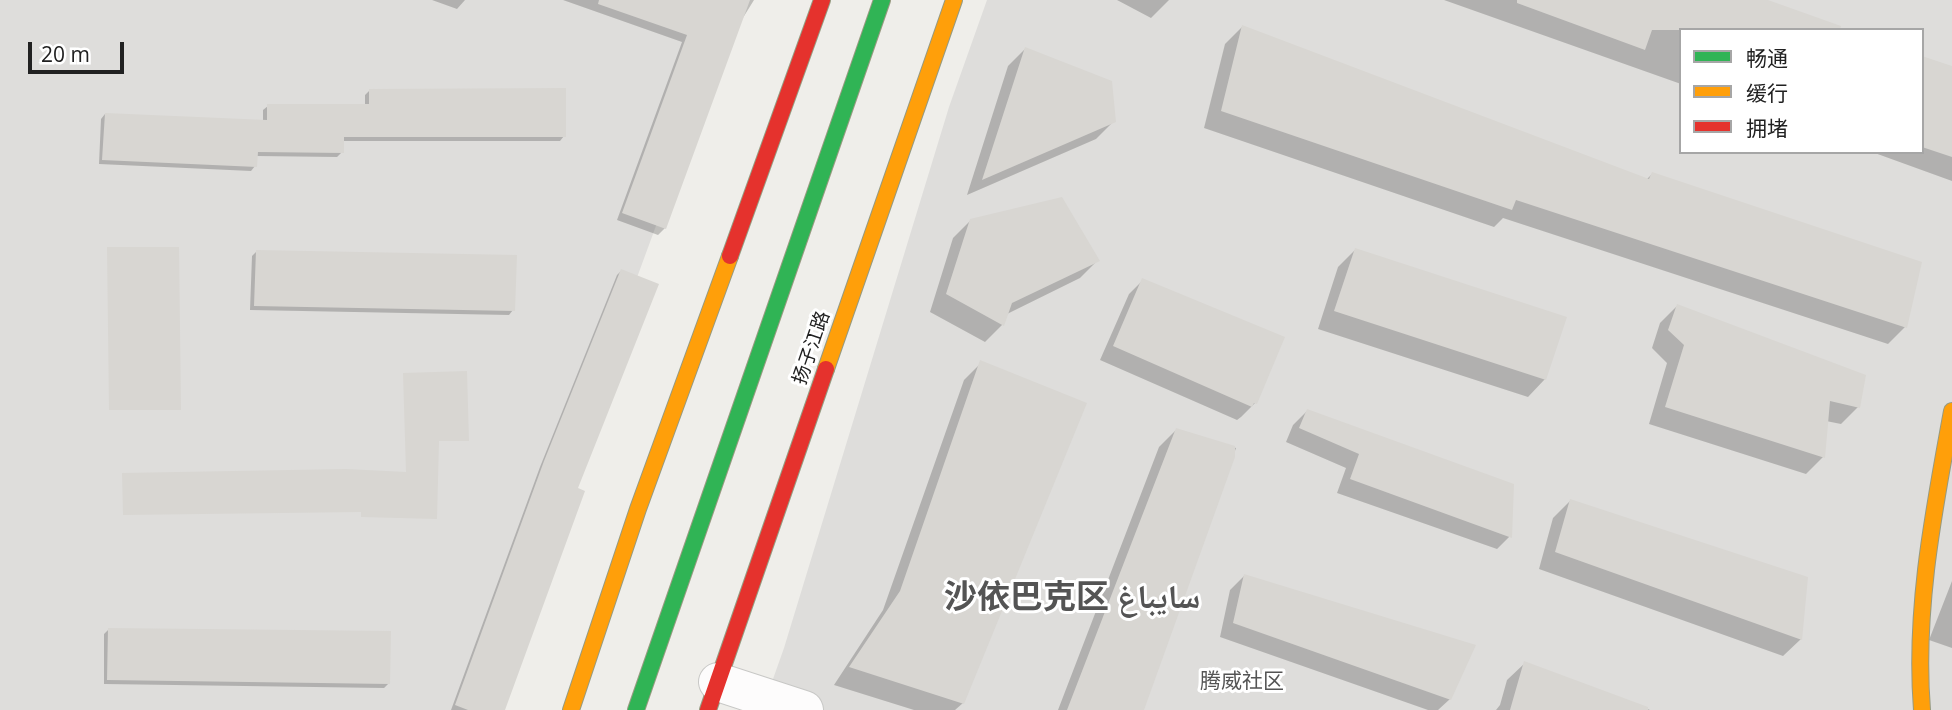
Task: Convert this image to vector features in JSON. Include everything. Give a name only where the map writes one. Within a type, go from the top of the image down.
[{"type":"main road","points":[[571,710],[638,509],[822,0]]},
{"type":"main road","points":[[636,710],[882,0]]},
{"type":"main road","name":"扬子江路","points":[[713,696],[954,0]]},
{"type":"main road","points":[[1922,710],[1918,660],[1928,544],[1952,411]]},
{"type":"street","points":[[713,696],[804,710]]},
{"type":"shaded area","points":[[0,0],[739,0],[478,710],[0,710]]},
{"type":"shaded area","points":[[987,0],[1952,0],[1952,710],[762,710],[784,648],[949,107]]},
{"type":"building","points":[[599,0],[750,0],[666,229],[622,213],[687,35],[598,4]]},
{"type":"building","points":[[1517,0],[1768,0],[1841,26],[1652,30],[1645,50],[1517,3]]},
{"type":"building","points":[[1242,25],[1649,179],[1652,172],[1922,262],[1907,328],[1516,200],[1512,210],[1221,111]]},
{"type":"building","points":[[1025,47],[1112,81],[1116,122],[982,180]]},
{"type":"building","points":[[1924,57],[1952,66],[1952,157],[1924,148]]},
{"type":"building","points":[[566,88],[566,137],[344,137],[344,153],[258,152],[257,167],[102,160],[105,113],[267,120],[267,104],[369,104],[369,89]]},
{"type":"building","points":[[1062,197],[1100,261],[1012,303],[1004,326],[946,294],[970,219]]},
{"type":"building","points":[[107,247],[179,247],[181,410],[109,410]]},
{"type":"building","points":[[1355,248],[1567,317],[1546,380],[1334,311]]},
{"type":"building","points":[[256,250],[517,255],[515,311],[254,306]]},
{"type":"building","points":[[621,269],[659,284],[578,488],[585,491],[505,710],[468,710],[455,705],[544,461]]},
{"type":"building","points":[[1142,278],[1285,337],[1257,404],[1254,403],[1252,407],[1113,346]]},
{"type":"building","points":[[1677,304],[1866,375],[1860,408],[1830,401],[1825,458],[1665,407],[1684,345],[1668,330]]},
{"type":"building","points":[[980,360],[1087,403],[964,704],[849,667],[900,591]]},
{"type":"building","points":[[467,371],[469,441],[439,441],[437,519],[361,517],[361,512],[123,515],[122,473],[346,469],[406,472],[403,373]]},
{"type":"building","points":[[1307,409],[1514,484],[1512,538],[1350,479],[1359,454],[1299,428]]},
{"type":"building","points":[[1176,428],[1235,446],[1235,457],[1144,710],[1067,710]]},
{"type":"building","points":[[1570,499],[1808,577],[1802,640],[1555,552]]},
{"type":"building","points":[[1244,574],[1476,645],[1451,700],[1233,623]]},
{"type":"building","points":[[108,628],[391,631],[390,684],[107,680]]},
{"type":"building","points":[[1524,661],[1648,707],[1648,710],[1510,710]]},
{"type":"traffic: fast","points":[[636,710],[882,0]]},
{"type":"traffic: slow","points":[[826,369],[954,0]]},
{"type":"traffic: slow","points":[[571,710],[638,509],[730,256]]},
{"type":"traffic: slow","points":[[1922,710],[1920,672],[1923,597],[1932,522],[1952,411]]},
{"type":"traffic: jam","points":[[730,256],[822,0]]},
{"type":"traffic: jam","points":[[708,710],[826,369]]},
{"type":"district","name":"沙依巴克区 سايباغ","points":[[1072,599]]},
{"type":"district","name":"腾威社区","points":[[1242,682]]}]
